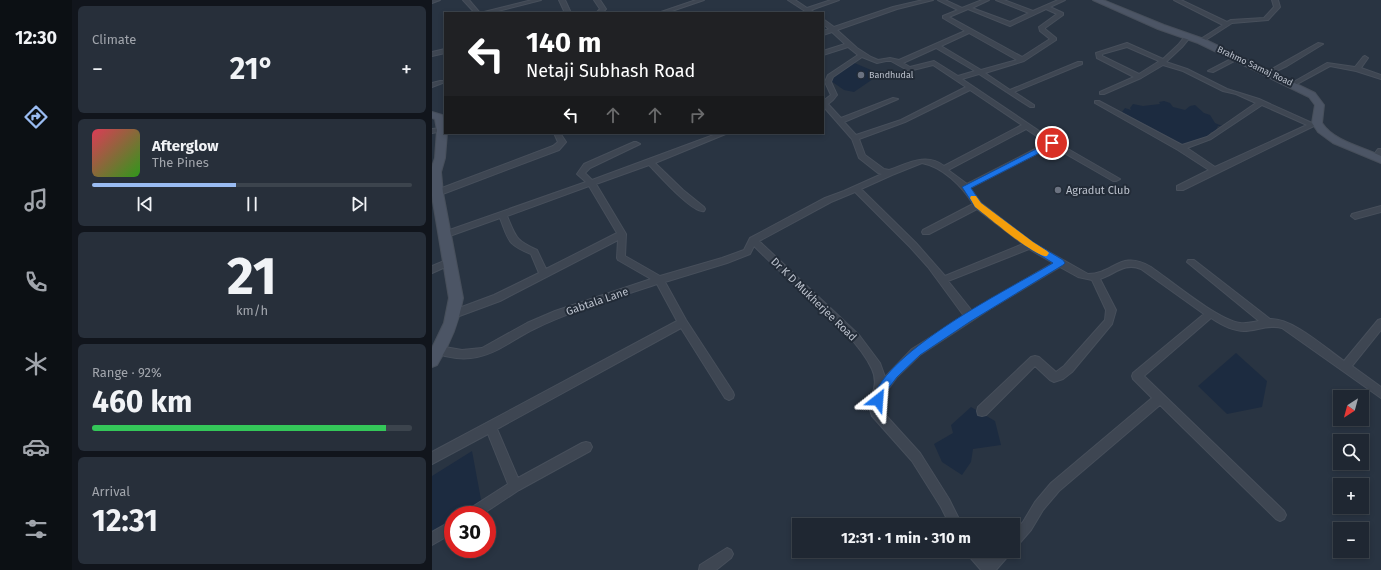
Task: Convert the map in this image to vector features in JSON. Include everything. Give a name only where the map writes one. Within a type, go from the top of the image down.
[{"type":"street","points":[[432,1],[437,0]]},
{"type":"street","points":[[468,0],[477,12]]},
{"type":"street","points":[[487,12],[538,0]]},
{"type":"street","points":[[562,0],[568,12]]},
{"type":"street","points":[[597,0],[602,7],[600,12]]},
{"type":"street","points":[[663,12],[700,0]]},
{"type":"street","points":[[792,0],[812,12]]},
{"type":"street","points":[[808,9],[836,0]]},
{"type":"street","points":[[824,33],[895,8],[930,0]]},
{"type":"street","points":[[941,0],[962,10]]},
{"type":"street","points":[[986,0],[945,17],[1022,60]]},
{"type":"street","points":[[999,0],[1033,13]]},
{"type":"street","points":[[968,8],[1006,24],[1012,23],[1062,0]]},
{"type":"street","name":"Brahmo Samaj Road","points":[[1097,0],[1161,27],[1201,41],[1293,84],[1319,101],[1320,106],[1314,124]]},
{"type":"street","points":[[1177,0],[1228,25]]},
{"type":"street","points":[[1201,41],[1236,22],[1266,19],[1277,7],[1275,0]]},
{"type":"street","points":[[957,78],[1022,60],[1054,39],[1042,30],[1042,26],[1061,14],[1045,7]]},
{"type":"street","points":[[824,22],[849,44],[876,62],[886,59],[900,62],[909,69],[934,63],[1052,143],[1116,179]]},
{"type":"street","points":[[900,62],[969,31]]},
{"type":"street","points":[[1102,93],[1127,84],[1162,62],[1175,53],[1188,36]]},
{"type":"street","points":[[824,53],[849,44]]},
{"type":"street","points":[[1268,73],[1285,65],[1320,44]]},
{"type":"street","points":[[1139,77],[1099,56],[1099,53],[1127,45],[1162,62],[1186,70],[1225,90],[1238,93],[1261,103],[1209,138],[1181,148]]},
{"type":"street","points":[[937,46],[1032,106]]},
{"type":"street","points":[[432,54],[444,51]]},
{"type":"street","points":[[863,54],[830,76],[828,82],[834,95],[824,104],[855,138],[862,156],[881,171],[889,173]]},
{"type":"street","points":[[1211,71],[1237,58]]},
{"type":"street","points":[[1357,69],[1366,58]]},
{"type":"street","points":[[1010,92],[1080,63]]},
{"type":"street","points":[[1293,84],[1329,64],[1357,69],[1381,76]]},
{"type":"street","points":[[432,85],[442,82]]},
{"type":"street","points":[[855,138],[903,121],[971,87]]},
{"type":"street","points":[[1242,92],[1314,124],[1332,138],[1379,156]]},
{"type":"street","points":[[840,121],[895,99]]},
{"type":"street","points":[[1097,102],[1181,148],[1215,170]]},
{"type":"street","points":[[432,361],[439,350],[454,314],[456,298],[435,190],[434,172],[440,158],[437,130],[439,115]]},
{"type":"street","points":[[1180,188],[1314,124]]},
{"type":"street","points":[[944,169],[1026,126]]},
{"type":"street","points":[[435,190],[556,148],[562,142],[558,134]]},
{"type":"street","points":[[444,236],[650,162],[722,134]]},
{"type":"street","points":[[966,187],[1052,143]]},
{"type":"street","points":[[636,144],[587,166],[583,170],[582,174],[591,183],[622,234],[622,258],[659,280],[683,322],[729,395]]},
{"type":"street","points":[[753,240],[828,200],[856,189],[889,173],[921,161],[934,163],[966,187],[978,205],[1030,245],[1087,278],[1095,277],[1124,264],[1131,263],[1139,265],[1148,269],[1211,313],[1228,323],[1239,327],[1251,327],[1268,323],[1277,323],[1290,328],[1346,366],[1381,393]]},
{"type":"street","points":[[650,162],[680,192],[701,209]]},
{"type":"street","points":[[856,189],[931,265],[970,316]]},
{"type":"street","points":[[926,232],[978,205]]},
{"type":"street","points":[[1355,216],[1381,209]]},
{"type":"street","points":[[503,215],[512,238],[518,245],[534,252],[544,275]]},
{"type":"street","points":[[454,314],[479,306],[544,275],[622,234]]},
{"type":"street","name":"Gabtala Lane","points":[[439,350],[465,355],[478,354],[530,326],[558,314],[659,280],[724,261],[747,252],[753,240]]},
{"type":"street","name":"Dr K D Mukherjee Road","points":[[753,240],[787,274],[834,316],[859,343],[878,368],[881,379],[880,391],[875,408],[876,412],[916,457],[945,503],[952,518]]},
{"type":"street","points":[[948,278],[1030,245]]},
{"type":"street","points":[[432,270],[449,262]]},
{"type":"street","points":[[1192,262],[1268,323]]},
{"type":"street","points":[[880,391],[893,374],[916,352],[970,316],[1060,263]]},
{"type":"street","points":[[982,411],[1035,360],[1054,377],[1059,376],[1068,369],[1106,325],[1109,321],[1110,310],[1095,277]]},
{"type":"street","points":[[1211,313],[1137,376],[1280,515]]},
{"type":"street","points":[[432,458],[491,428],[683,322]]},
{"type":"street","points":[[1346,366],[1381,323]]},
{"type":"street","points":[[1020,535],[1028,526],[1039,506],[1055,487],[1159,399]]},
{"type":"street","points":[[491,428],[515,486]]},
{"type":"street","points":[[484,506],[515,486],[586,447]]},
{"type":"street","points":[[432,539],[444,532]]},
{"type":"street","points":[[705,570],[727,554]]},
{"type":"street","points":[[979,558],[990,569],[999,558]]},
{"type":"water","points":[[852,62],[876,72],[873,79],[854,92],[844,90],[831,81],[840,71]]},
{"type":"water","points":[[1164,101],[1170,103],[1173,107],[1185,110],[1190,106],[1195,105],[1204,113],[1210,115],[1215,123],[1222,126],[1218,126],[1215,132],[1211,132],[1207,138],[1179,145],[1122,112],[1125,108],[1131,110],[1130,108],[1133,104],[1143,106],[1160,104],[1159,102]]},
{"type":"water","points":[[1236,353],[1267,381],[1262,407],[1227,414],[1198,386]]},
{"type":"water","points":[[971,407],[995,421],[1001,445],[973,449],[971,462],[962,475],[942,462],[934,444],[953,433],[951,425]]},
{"type":"water","points":[[472,451],[482,505],[444,506],[444,530],[432,537],[432,476]]},
{"type":"slow traffic","points":[[974,198],[978,205],[1030,245],[1044,253]]},
{"type":"place","name":"Bandhudal","points":[[861,75]]},
{"type":"place","name":"Agradut Club","points":[[1058,190]]},
{"type":"route","points":[[878,400],[880,391],[893,374],[916,352],[967,318],[1060,263],[1030,245],[978,205],[966,187],[1052,143]]}]
